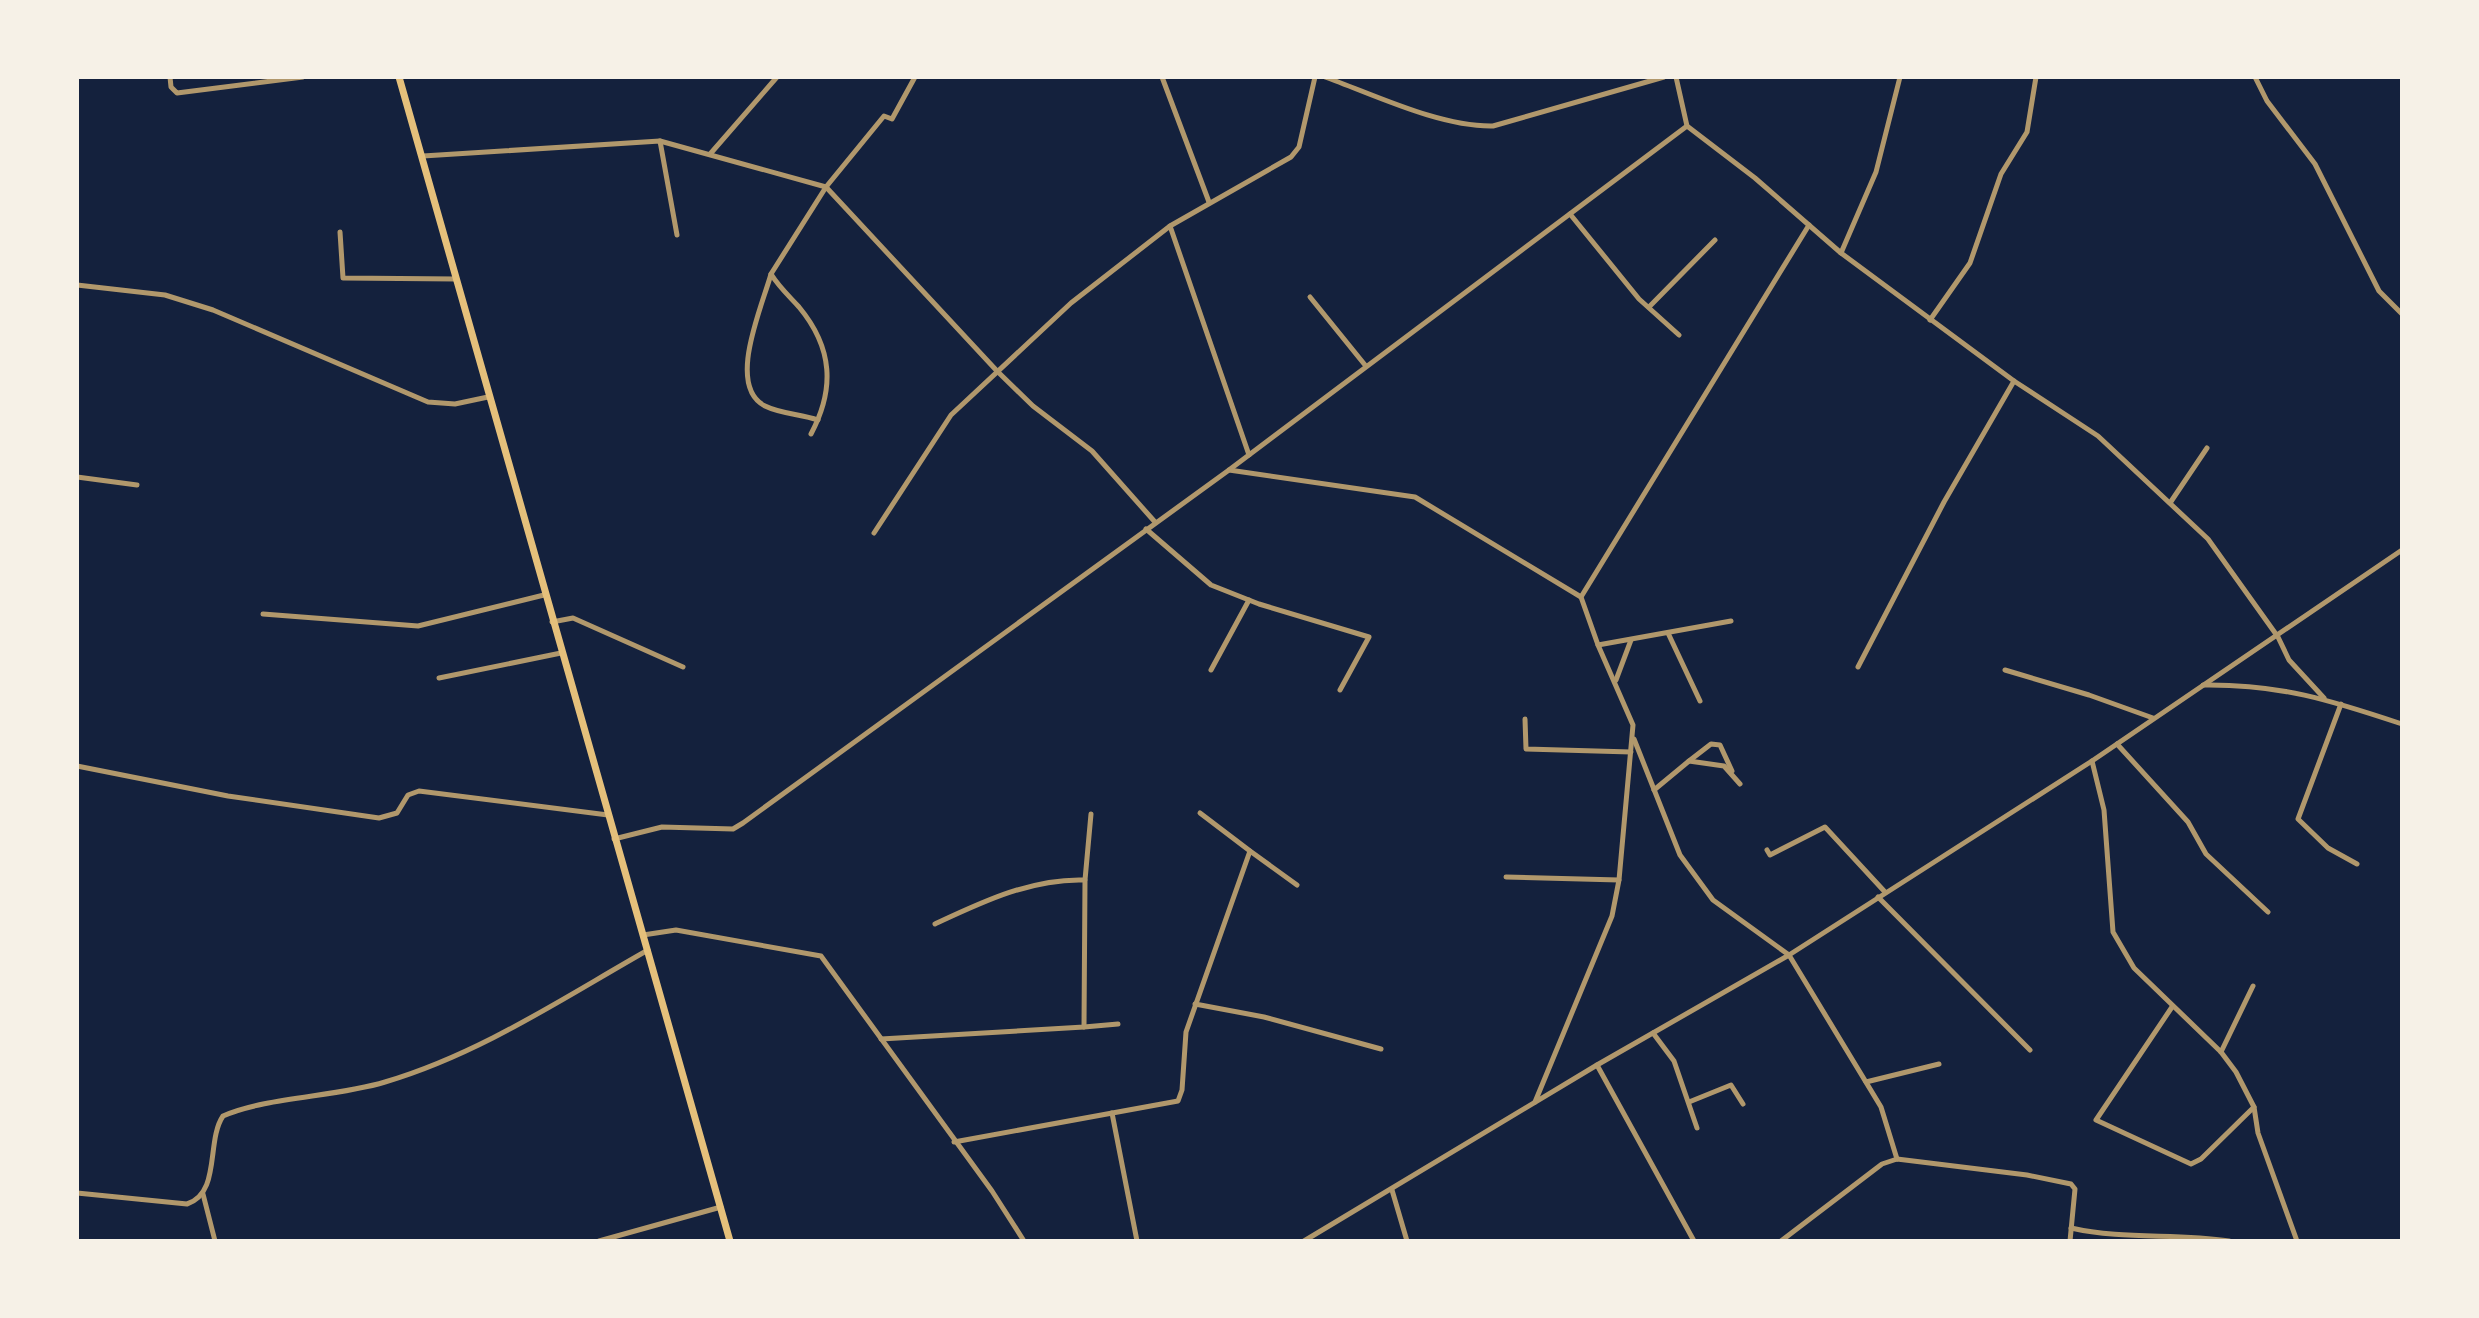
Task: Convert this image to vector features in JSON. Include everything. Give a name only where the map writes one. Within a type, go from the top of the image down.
[{"type":"main road","points":[[399,77],[544,595],[730,1241]]},
{"type":"street","points":[[170,77],[171,87],[177,93],[303,77]]},
{"type":"street","points":[[711,153],[777,77]]},
{"type":"street","points":[[818,420],[765,406],[751,396],[746,381],[748,353],[771,274],[826,187],[884,116],[892,119],[915,77]]},
{"type":"street","points":[[1162,77],[1209,202]]},
{"type":"street","points":[[874,533],[951,415],[996,371],[1071,303],[1170,226],[1277,166],[1299,147],[1315,77]]},
{"type":"street","points":[[1325,77],[1447,120],[1481,127],[1493,126],[1664,77]]},
{"type":"street","points":[[1676,77],[1687,126],[1755,178],[1841,253],[2014,381],[2098,436],[2208,539],[2278,637],[2289,660],[2323,698]]},
{"type":"street","points":[[1841,253],[1876,172],[1900,77]]},
{"type":"street","points":[[1930,320],[1970,263],[2001,174],[2026,132],[2035,77]]},
{"type":"street","points":[[2255,77],[2267,101],[2315,164],[2379,291],[2402,314]]},
{"type":"street","points":[[614,839],[662,827],[733,829],[743,823],[1250,455],[1365,365],[1687,126]]},
{"type":"street","points":[[423,156],[660,141],[826,187],[996,371],[1033,406],[1092,452],[1155,522]]},
{"type":"street","points":[[660,141],[677,235]]},
{"type":"street","points":[[1570,215],[1648,307],[1679,335]]},
{"type":"street","points":[[1581,597],[1809,225]]},
{"type":"street","points":[[1170,226],[1250,455]]},
{"type":"street","points":[[340,232],[343,278],[456,279]]},
{"type":"street","points":[[1648,307],[1715,240]]},
{"type":"street","points":[[771,274],[813,328],[826,356],[828,389],[811,434]]},
{"type":"street","points":[[77,285],[165,295],[213,310],[428,402],[455,404],[488,397]]},
{"type":"street","points":[[1310,297],[1365,365]]},
{"type":"street","points":[[1858,667],[1944,502],[2014,381]]},
{"type":"street","points":[[2170,503],[2207,447]]},
{"type":"street","points":[[1229,470],[1416,497],[1581,597],[1598,645],[1630,714],[1631,752],[1619,880],[1612,916],[1535,1103]]},
{"type":"street","points":[[77,477],[137,485]]},
{"type":"street","points":[[1146,529],[1207,582],[1249,600],[1369,638],[1340,690]]},
{"type":"street","points":[[1304,1241],[1597,1065],[1789,954],[2092,761],[2278,637],[2402,550]]},
{"type":"street","points":[[262,614],[418,626],[544,595]]},
{"type":"street","points":[[1211,670],[1249,600]]},
{"type":"street","points":[[552,622],[573,618],[683,667]]},
{"type":"street","points":[[1598,645],[1731,621]]},
{"type":"street","points":[[1668,633],[1700,701]]},
{"type":"street","points":[[1616,680],[1630,640]]},
{"type":"street","points":[[439,678],[561,653]]},
{"type":"street","points":[[2005,670],[2077,691],[2153,718]]},
{"type":"street","points":[[2203,685],[2276,687],[2323,698],[2402,724]]},
{"type":"street","points":[[2341,704],[2298,819],[2328,848],[2357,864]]},
{"type":"street","points":[[1525,719],[1526,749],[1631,752]]},
{"type":"street","points":[[1632,736],[1679,855],[1713,900],[1789,954],[1881,1107],[1897,1159]]},
{"type":"street","points":[[1654,790],[1711,744],[1720,745],[1740,784]]},
{"type":"street","points":[[2117,744],[2188,822],[2206,854],[2268,912]]},
{"type":"street","points":[[1689,761],[1724,766],[1732,771]]},
{"type":"street","points":[[2092,761],[2104,810],[2113,932],[2134,968],[2221,1052],[2254,1107],[2259,1133],[2297,1241]]},
{"type":"street","points":[[77,766],[228,796],[379,818],[397,813],[408,795],[419,791],[608,815]]},
{"type":"street","points":[[1200,813],[1297,885]]},
{"type":"street","points":[[1084,1027],[1085,880],[1091,814]]},
{"type":"street","points":[[1767,850],[1770,855],[1825,827],[1885,892]]},
{"type":"street","points":[[954,1142],[1178,1101],[1182,1090],[1186,1032],[1250,851]]},
{"type":"street","points":[[1506,877],[1619,880]]},
{"type":"street","points":[[935,924],[995,895],[1072,879],[1085,880]]},
{"type":"street","points":[[1878,897],[2030,1049]]},
{"type":"street","points":[[643,935],[676,930],[821,956],[992,1191],[1024,1241]]},
{"type":"street","points":[[215,1241],[203,1194],[216,1126],[223,1116],[384,1083],[437,1065],[479,1046],[648,950]]},
{"type":"street","points":[[2221,1052],[2253,986]]},
{"type":"street","points":[[1195,1004],[1264,1017],[1381,1049]]},
{"type":"street","points":[[2172,1007],[2096,1120],[2191,1164],[2201,1159],[2232,1125],[2254,1107]]},
{"type":"street","points":[[881,1039],[1118,1024]]},
{"type":"street","points":[[1653,1032],[1674,1061],[1697,1128]]},
{"type":"street","points":[[1866,1082],[1939,1064]]},
{"type":"street","points":[[1597,1065],[1694,1241]]},
{"type":"street","points":[[1689,1102],[1731,1085],[1742,1104]]},
{"type":"street","points":[[1112,1113],[1137,1241]]},
{"type":"street","points":[[1781,1241],[1882,1164],[1897,1159],[2027,1175],[2070,1184],[2075,1189],[2076,1199],[2070,1241]]},
{"type":"street","points":[[1392,1189],[1407,1241]]},
{"type":"street","points":[[77,1193],[187,1204],[203,1194]]},
{"type":"street","points":[[599,1241],[721,1207]]},
{"type":"street","points":[[2071,1228],[2150,1238],[2229,1241]]}]
